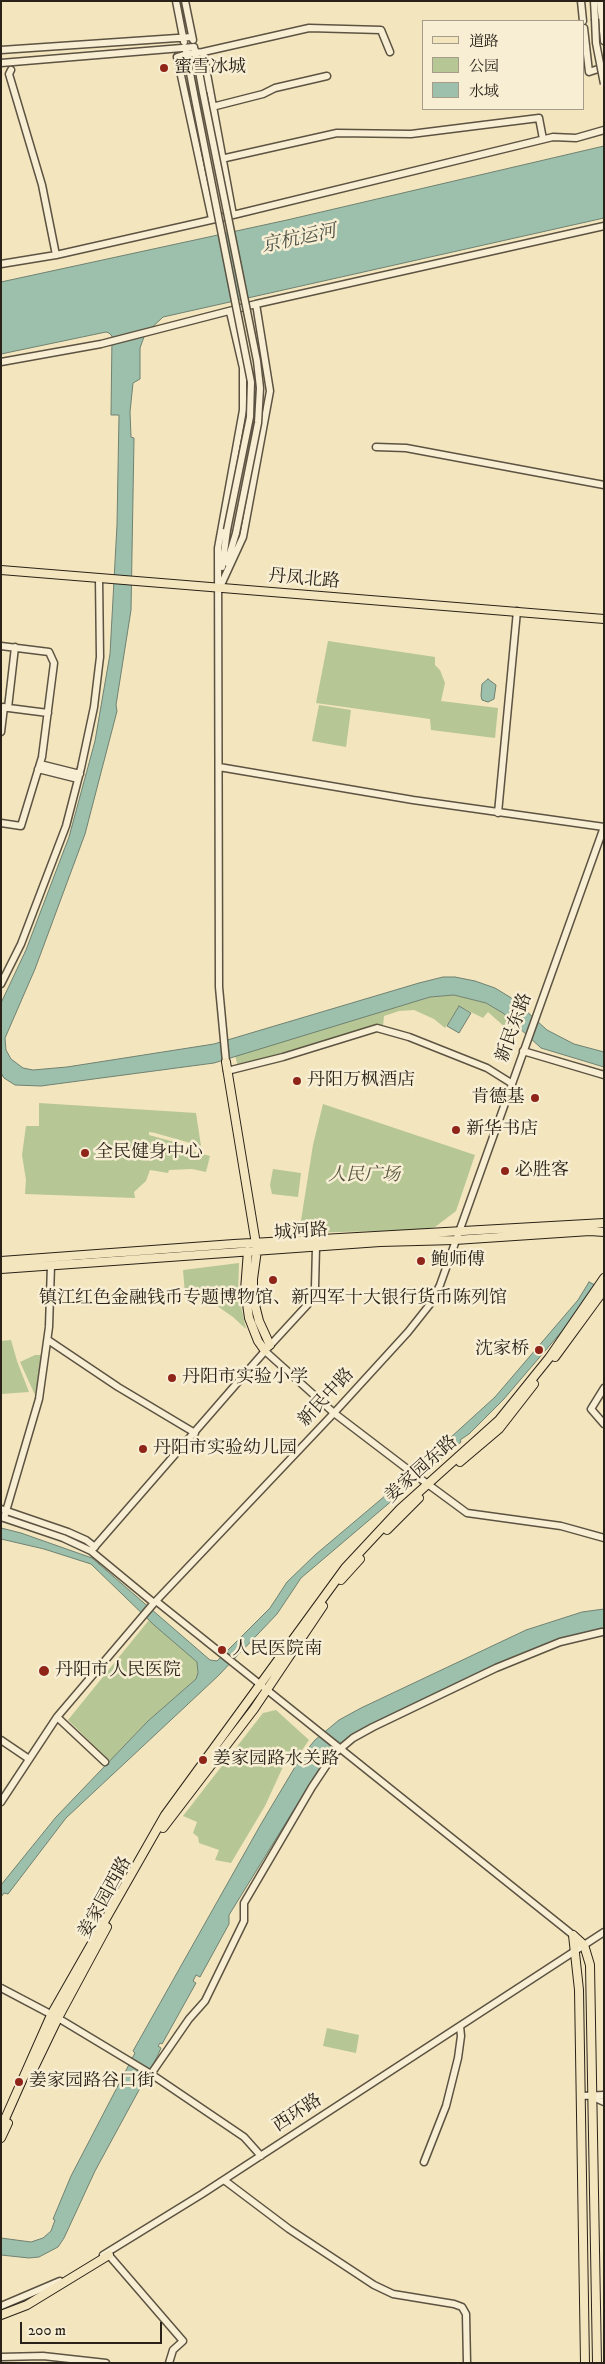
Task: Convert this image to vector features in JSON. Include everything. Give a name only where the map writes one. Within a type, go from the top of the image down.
[{"type":"main road","name":"丹凤北路","points":[[1,570],[604,618]]},
{"type":"main road","points":[[226,1062],[257,1247],[253,1297],[268,1348]]},
{"type":"main road","name":"城河路","points":[[1,1261],[257,1247],[459,1231],[603,1226]]},
{"type":"main road","name":"城河路","points":[[1,1269],[248,1251],[257,1247],[316,1247],[590,1231],[603,1226]]},
{"type":"main road","points":[[248,1251],[245,1290],[249,1318],[258,1341],[268,1348]]},
{"type":"main road","name":"姜家园东路","points":[[264,1688],[345,1568],[400,1509],[499,1420],[549,1358],[604,1278]]},
{"type":"main road","name":"姜家园东路","points":[[427,1484],[499,1430],[604,1290]]},
{"type":"main road","name":"姜家园西路","points":[[1,2128],[54,2016],[165,1815],[264,1688]]},
{"type":"main road","points":[[573,1935],[584,1944],[590,1966],[597,2363]]},
{"type":"main road","points":[[573,1935],[579,1990],[585,2363]]},
{"type":"main road","name":"姜家园西路","points":[[1,2138],[54,2016]]},
{"type":"main road","name":"西环路","points":[[1,2315],[27,2305],[108,2254]]},
{"type":"street","points":[[176,1],[251,382],[250,417],[227,530],[219,588]]},
{"type":"street","points":[[185,1],[257,361],[260,388],[258,423],[236,534],[219,588]]},
{"type":"street","points":[[581,1],[583,20]]},
{"type":"street","points":[[594,1],[604,40]]},
{"type":"street","points":[[600,1],[596,44],[604,84]]},
{"type":"street","points":[[1,62],[195,50],[203,52],[309,28],[381,30],[390,52]]},
{"type":"street","points":[[1,50],[192,37]]},
{"type":"street","points":[[585,37],[589,72],[604,67]]},
{"type":"street","points":[[186,52],[177,57],[212,219]]},
{"type":"street","points":[[203,52],[233,215]]},
{"type":"street","points":[[11,70],[9,74],[42,185],[56,255]]},
{"type":"street","points":[[212,107],[263,94],[275,88],[327,76]]},
{"type":"street","points":[[222,158],[337,133],[411,134],[539,118],[543,139]]},
{"type":"street","points":[[1,264],[56,255],[233,215],[543,139],[553,137],[576,138],[604,130]]},
{"type":"street","points":[[1,362],[152,333],[256,304],[604,226]]},
{"type":"street","points":[[219,588],[243,537],[270,391],[256,304]]},
{"type":"street","points":[[226,1062],[219,986],[218,548],[243,410],[243,368],[230,312]]},
{"type":"street","points":[[376,447],[406,448],[604,486]]},
{"type":"street","points":[[1,984],[20,944],[66,826],[79,777],[94,706],[100,657],[99,578]]},
{"type":"street","points":[[498,813],[517,612]]},
{"type":"street","points":[[1,646],[49,652],[54,663],[39,766],[21,826],[1,823]]},
{"type":"street","points":[[1,732],[15,647]]},
{"type":"street","points":[[4,707],[48,713]]},
{"type":"street","points":[[39,766],[79,777]]},
{"type":"street","points":[[219,767],[498,813],[604,827]]},
{"type":"street","name":"新民东路","points":[[455,1240],[604,827]]},
{"type":"street","points":[[227,1071],[283,1058],[377,1028],[409,1036],[487,1068],[511,1083]]},
{"type":"street","points":[[524,1048],[587,1072],[604,1075]]},
{"type":"street","name":"新民中路","points":[[1,1802],[57,1718],[154,1603],[408,1332],[430,1303],[440,1285],[455,1240]]},
{"type":"street","points":[[93,1549],[310,1302],[315,1287],[316,1247]]},
{"type":"street","points":[[51,1265],[48,1340],[39,1399],[3,1514],[93,1549],[154,1603],[340,1747],[573,1935]]},
{"type":"street","points":[[48,1340],[110,1382],[196,1433]]},
{"type":"street","points":[[268,1348],[334,1413],[410,1472],[468,1512],[553,1524],[604,1538]]},
{"type":"street","points":[[604,1388],[591,1409],[604,1424]]},
{"type":"street","points":[[151,2074],[189,2019],[205,2002],[244,1921],[244,1903],[312,1787],[340,1747],[373,1726],[496,1668],[560,1642],[602,1632]]},
{"type":"street","points":[[57,1718],[105,1762]]},
{"type":"street","points":[[1,1740],[29,1758]]},
{"type":"street","name":"西环路","points":[[1,2306],[61,2281],[108,2254],[604,1932]]},
{"type":"street","points":[[1,1988],[54,2016],[151,2074],[244,2137],[261,2156]]},
{"type":"street","points":[[424,2162],[446,2106],[458,2058],[461,2036],[460,2026]]},
{"type":"street","points":[[581,2096],[593,2097],[604,2095]]},
{"type":"street","points":[[593,2097],[604,2102]]},
{"type":"street","points":[[224,2180],[289,2229],[374,2284],[393,2294],[462,2307],[466,2314],[467,2363]]},
{"type":"street","points":[[108,2254],[183,2341],[173,2350],[169,2363]]},
{"type":"street","points":[[1,2357],[43,2356],[106,2363]]},
{"type":"green space","points":[[328,641],[435,657],[435,665],[440,670],[445,683],[441,701],[498,708],[495,738],[431,730],[430,719],[316,703]]},
{"type":"green space","points":[[319,705],[351,710],[346,747],[312,741]]},
{"type":"green space","points":[[454,995],[486,1003],[503,1013],[518,1029],[516,1037],[488,1012],[483,1018],[459,1006],[445,1028],[434,1019],[414,1010],[399,1011],[384,1016],[383,1026],[366,1028],[283,1056],[238,1067],[235,1055],[430,997]]},
{"type":"green space","name":"全民健身中心","points":[[39,1103],[196,1113],[201,1146],[155,1133],[149,1132],[149,1135],[182,1144],[181,1148],[210,1156],[206,1172],[192,1169],[169,1170],[168,1173],[150,1170],[146,1181],[134,1192],[135,1198],[25,1194],[26,1180],[22,1155],[26,1126],[39,1126]]},
{"type":"green space","name":"人民广场","points":[[323,1104],[475,1155],[456,1211],[435,1227],[419,1230],[299,1233],[313,1145]]},
{"type":"green space","points":[[273,1169],[301,1173],[298,1197],[272,1194],[270,1185]]},
{"type":"green space","points":[[239,1263],[238,1293],[246,1329],[210,1301],[198,1297],[188,1301],[185,1294],[183,1270]]},
{"type":"green space","points":[[11,1340],[29,1392],[1,1394],[1,1341]]},
{"type":"green space","points":[[35,1355],[43,1355],[35,1395],[20,1362]]},
{"type":"green space","points":[[149,1620],[197,1662],[198,1674],[196,1679],[148,1721],[110,1761],[68,1720]]},
{"type":"green space","points":[[276,1710],[309,1740],[294,1762],[287,1758],[265,1806],[231,1863],[215,1860],[219,1850],[199,1843],[198,1837],[193,1833],[197,1822],[183,1816],[263,1713]]},
{"type":"green space","points":[[327,2028],[359,2035],[356,2053],[323,2046]]},
{"type":"water","name":"京杭运河","points":[[604,146],[604,218],[163,317],[145,334],[140,348],[140,379],[133,383],[130,412],[131,437],[134,438],[131,610],[116,705],[117,711],[85,834],[35,969],[5,1038],[6,1050],[11,1059],[23,1068],[33,1070],[67,1067],[214,1044],[419,983],[443,977],[455,977],[495,988],[513,999],[547,1030],[574,1044],[604,1052],[604,1067],[541,1048],[503,1013],[486,1003],[454,995],[430,997],[214,1063],[41,1086],[15,1085],[4,1078],[1,1073],[1,1003],[26,950],[69,837],[95,741],[110,654],[117,525],[119,415],[111,415],[112,336],[109,333],[106,332],[1,354],[1,282],[287,220]]},
{"type":"water","points":[[488,679],[496,685],[494,699],[488,702],[482,700],[481,696],[482,684]]},
{"type":"water","points":[[459,1006],[471,1013],[459,1033],[447,1026]]},
{"type":"water","points":[[589,1282],[595,1285],[568,1324],[503,1400],[469,1434],[460,1440],[461,1442],[301,1578],[277,1614],[218,1676],[66,1818],[8,1894],[4,1893],[1,1897],[1,1885],[56,1817],[148,1721],[196,1679],[198,1673],[197,1662],[154,1625],[91,1564],[44,1549],[1,1539],[1,1528],[21,1533],[92,1558],[210,1660],[217,1661],[270,1608],[287,1582],[315,1555],[405,1479],[495,1397],[578,1300]]},
{"type":"water","points":[[604,1609],[604,1628],[560,1640],[423,1700],[351,1735],[327,1756],[229,1915],[229,1924],[200,1977],[196,1975],[193,1981],[196,1983],[162,2044],[160,2043],[158,2046],[161,2048],[158,2055],[95,2171],[64,2238],[58,2247],[39,2257],[29,2258],[1,2255],[1,2238],[31,2242],[43,2238],[51,2231],[55,2220],[53,2219],[71,2176],[135,2053],[133,2051],[261,1824],[301,1757],[315,1740],[339,1720],[361,1708],[526,1630],[582,1612]]},
{"type":"place","name":"蜜雪冰城","points":[[164,68]]},
{"type":"place","name":"丹阳万枫酒店","points":[[297,1081]]},
{"type":"place","name":"肯德基","points":[[535,1098]]},
{"type":"place","name":"新华书店","points":[[456,1130]]},
{"type":"place","name":"全民健身中心","points":[[85,1153]]},
{"type":"place","name":"必胜客","points":[[505,1171]]},
{"type":"place","name":"鲍师傅","points":[[421,1261]]},
{"type":"place","name":"镇江红色金融钱币专题博物馆、新四军十大银行货币陈列馆","points":[[273,1280]]},
{"type":"place","name":"沈家桥","points":[[539,1350]]},
{"type":"place","name":"丹阳市实验小学","points":[[172,1378]]},
{"type":"place","name":"丹阳市实验幼儿园","points":[[143,1449]]},
{"type":"place","name":"人民医院南","points":[[222,1650]]},
{"type":"place","name":"丹阳市人民医院","points":[[44,1671]]},
{"type":"place","name":"姜家园路水关路","points":[[203,1760]]},
{"type":"place","name":"姜家园路谷口街","points":[[19,2082]]}]
